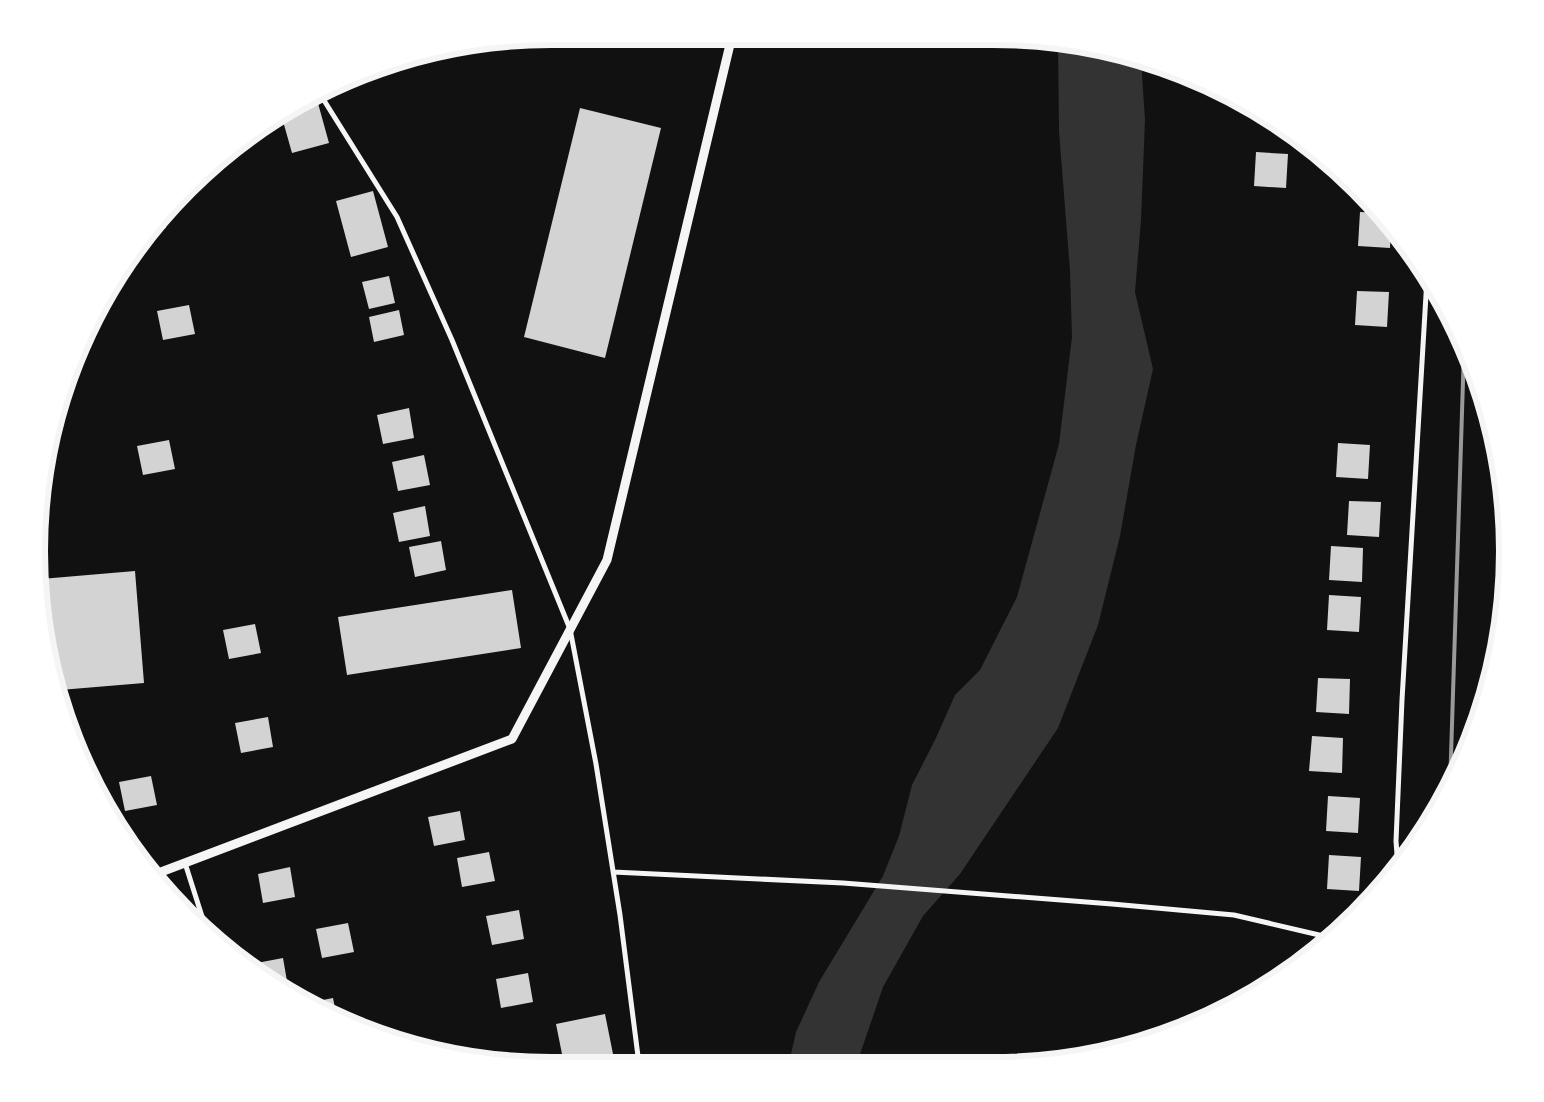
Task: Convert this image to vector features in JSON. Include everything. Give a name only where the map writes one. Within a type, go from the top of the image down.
[{"type":"street","points":[[161,872],[512,739],[607,560],[730,45]]},
{"type":"street","points":[[323,99],[397,216],[452,340],[570,629],[596,764],[638,1057]]},
{"type":"street","points":[[1397,855],[1402,700],[1426,290]]},
{"type":"street","points":[[184,863],[202,917]]},
{"type":"street","points":[[613,872],[843,883],[1234,915],[1321,936]]},
{"type":"shaded area","points":[[1058,49],[1124,62],[1141,67],[1145,120],[1141,220],[1135,292],[1153,369],[1136,445],[1120,536],[1098,625],[1058,728],[960,874],[923,916],[883,987],[859,1057],[790,1057],[796,1032],[819,982],[883,876],[899,836],[912,785],[955,695],[980,670],[1017,597],[1059,444],[1072,337],[1070,271],[1059,131]]},
{"type":"building","points":[[318,102],[329,143],[292,153],[283,122]]},
{"type":"building","points":[[580,108],[661,128],[605,358],[524,337]]},
{"type":"building","points":[[1256,152],[1288,154],[1286,188],[1254,186]]},
{"type":"building","points":[[373,191],[388,247],[351,257],[336,201]]},
{"type":"building","points":[[1360,212],[1369,212],[1390,239],[1390,248],[1358,246]]},
{"type":"building","points":[[389,276],[395,303],[369,309],[362,282]]},
{"type":"building","points":[[1357,291],[1389,292],[1387,327],[1355,325]]},
{"type":"building","points":[[189,305],[195,334],[163,340],[157,311]]},
{"type":"building","points":[[399,310],[404,335],[374,342],[369,317]]},
{"type":"building","points":[[409,408],[414,438],[383,444],[377,415]]},
{"type":"building","points":[[169,440],[175,469],[143,475],[137,446]]},
{"type":"building","points":[[1338,443],[1370,445],[1368,479],[1336,477]]},
{"type":"building","points":[[424,455],[430,485],[398,491],[392,462]]},
{"type":"building","points":[[1349,501],[1381,502],[1379,537],[1347,535]]},
{"type":"building","points":[[425,506],[430,536],[399,542],[393,513]]},
{"type":"building","points":[[441,541],[446,570],[415,577],[409,547]]},
{"type":"building","points":[[1331,546],[1363,548],[1362,582],[1329,580]]},
{"type":"building","points":[[135,571],[144,683],[64,690],[49,617],[46,579]]},
{"type":"building","points":[[512,590],[521,648],[347,675],[338,617]]},
{"type":"building","points":[[1329,595],[1361,597],[1359,632],[1327,630]]},
{"type":"building","points":[[255,624],[261,653],[229,659],[223,630]]},
{"type":"building","points":[[1318,678],[1350,679],[1349,714],[1316,712]]},
{"type":"building","points":[[268,717],[273,747],[241,753],[235,723]]},
{"type":"building","points":[[1312,736],[1343,738],[1342,773],[1309,771]]},
{"type":"building","points":[[151,776],[157,805],[125,811],[119,782]]},
{"type":"building","points":[[1328,796],[1360,798],[1358,833],[1326,831]]},
{"type":"building","points":[[460,811],[465,840],[434,846],[428,817]]},
{"type":"building","points":[[489,852],[495,881],[462,887],[457,858]]},
{"type":"building","points":[[1329,855],[1361,857],[1359,891],[1327,889]]},
{"type":"building","points":[[290,867],[295,897],[263,903],[258,874]]},
{"type":"building","points":[[519,910],[524,939],[492,945],[486,916]]},
{"type":"building","points":[[348,923],[354,952],[322,958],[316,929]]},
{"type":"building","points":[[283,958],[287,982],[270,972],[258,963]]},
{"type":"building","points":[[528,973],[533,1002],[501,1008],[496,979]]},
{"type":"building","points":[[333,998],[335,1009],[327,1005],[319,1001]]},
{"type":"building","points":[[605,1014],[614,1057],[563,1057],[556,1024]]},
{"type":"railway","points":[[1451,767],[1463,366]]}]
